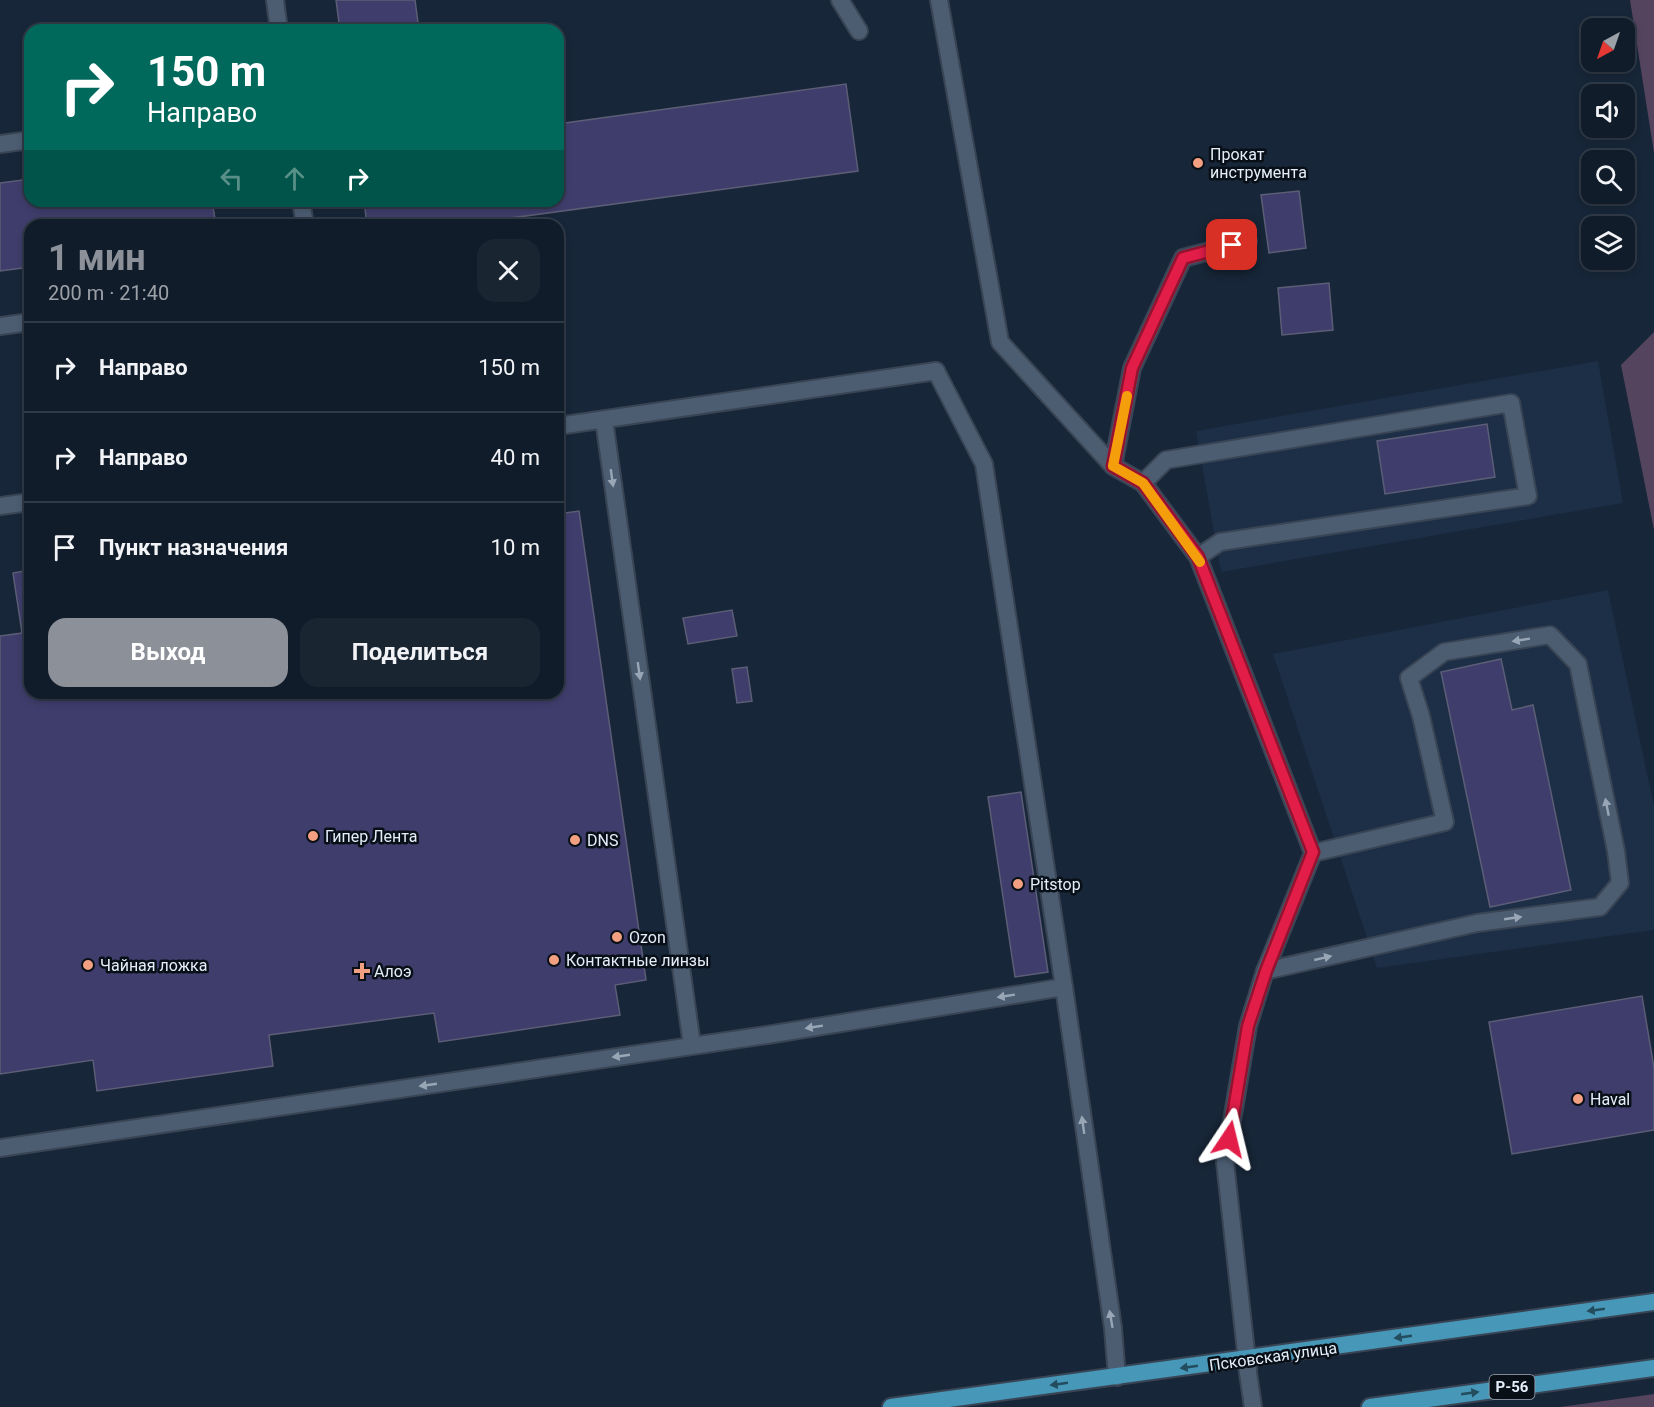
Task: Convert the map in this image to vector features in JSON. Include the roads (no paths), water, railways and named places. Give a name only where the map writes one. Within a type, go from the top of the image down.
[{"type":"main road","name":"Псковская улица","points":[[891,1407],[1654,1302]]},
{"type":"main road","name":"Р-56","points":[[1370,1407],[1654,1368]]},
{"type":"street","points":[[275,0],[278,24]]},
{"type":"street","points":[[840,0],[860,31]]},
{"type":"street","points":[[939,0],[1000,342],[1113,466],[1143,483],[1198,557],[1313,852],[1266,971],[1248,1026],[1225,1162],[1253,1407]]},
{"type":"street","points":[[0,144],[24,141]]},
{"type":"street","points":[[1113,466],[1132,368],[1183,258],[1248,241]]},
{"type":"street","points":[[0,326],[24,323]]},
{"type":"street","points":[[564,425],[936,371],[984,464],[1064,987],[1113,1328],[1117,1377]]},
{"type":"street","points":[[1143,483],[1166,460],[1511,403],[1528,496],[1220,542],[1198,557]]},
{"type":"street","points":[[603,420],[692,1045]]},
{"type":"street","points":[[0,506],[24,503]]},
{"type":"street","points":[[1266,971],[1477,923],[1600,907],[1620,883],[1578,664],[1550,635],[1444,652],[1409,678],[1421,716],[1445,822],[1313,852]]},
{"type":"street","points":[[0,1148],[1064,987]]},
{"type":"place","name":"Прокат инструмента","points":[[1198,163]]},
{"type":"place","name":"Гипер Лента","points":[[313,836]]},
{"type":"place","name":"DNS","points":[[575,840]]},
{"type":"place","name":"Pitstop","points":[[1018,884]]},
{"type":"place","name":"Ozon","points":[[617,937]]},
{"type":"place","name":"Контактные линзы","points":[[554,960]]},
{"type":"place","name":"Чайная ложка","points":[[88,965]]},
{"type":"place","name":"Алоэ","points":[[362,971]]},
{"type":"place","name":"Haval","points":[[1578,1099]]}]
